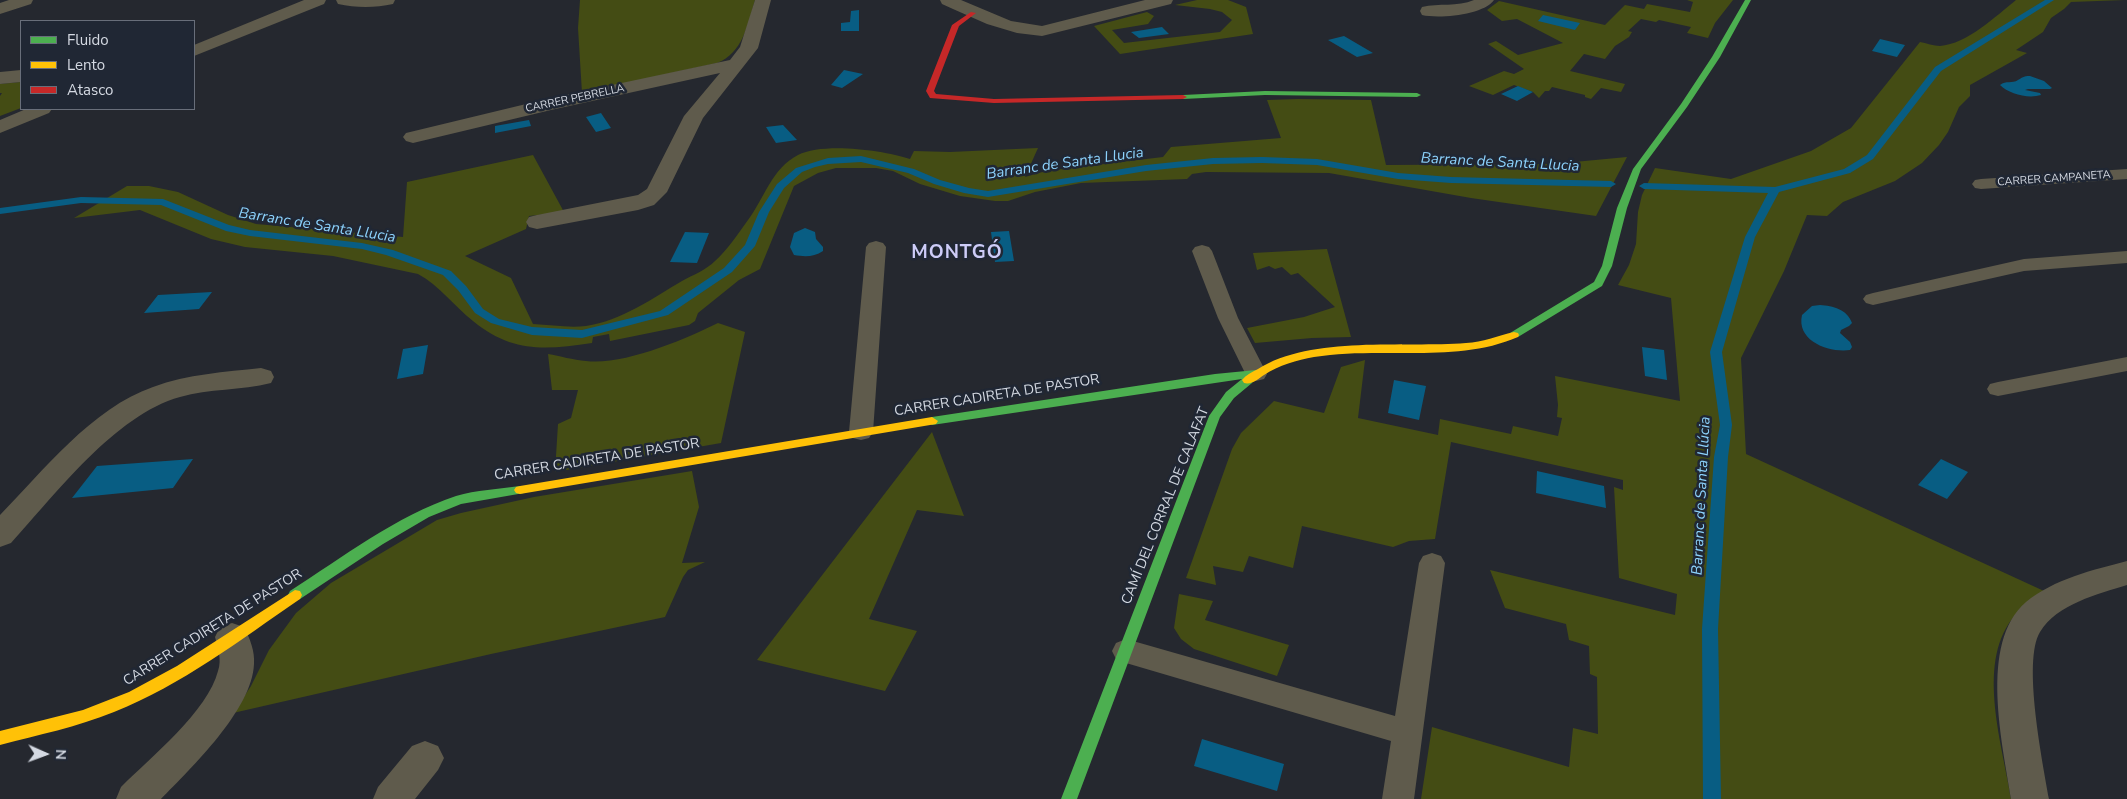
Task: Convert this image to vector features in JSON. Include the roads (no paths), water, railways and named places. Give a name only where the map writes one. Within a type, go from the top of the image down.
[{"type":"street","points":[[0,9],[25,0]]},
{"type":"street","points":[[195,51],[318,0]]},
{"type":"street","points":[[344,0],[358,2],[387,0]]},
{"type":"street","points":[[537,222],[638,203],[652,196],[694,116],[749,48],[763,0]]},
{"type":"street","points":[[948,0],[973,13],[1034,30],[1051,30],[1165,0]]},
{"type":"street","points":[[1428,11],[1467,8],[1486,0]]},
{"type":"street","name":"CAMÍ DEL CORRAL DE CALAFAT","points":[[1070,799],[1215,416],[1230,395],[1256,374],[1289,359],[1320,353],[1470,347],[1499,342],[1523,331],[1593,289],[1604,276],[1616,227],[1631,180],[1716,57],[1748,0]]},
{"type":"street","points":[[1075,4],[1078,12],[1091,19]]},
{"type":"street","points":[[973,13],[956,25],[930,91],[933,96],[994,101],[1266,94],[1417,95]]},
{"type":"street","name":"CARRER PEBRELLA","points":[[413,137],[560,102],[736,65]]},
{"type":"street","points":[[0,78],[20,76]]},
{"type":"street","points":[[0,127],[40,110]]},
{"type":"street","name":"CARRER CADIRETA DE PASTOR","points":[[0,738],[77,720],[102,712],[160,682],[232,637],[387,534],[416,517],[459,500],[860,432],[1215,378],[1256,374]]},
{"type":"street","points":[[0,535],[83,447],[97,434],[141,403],[175,389],[261,377]]},
{"type":"street","points":[[2030,799],[2016,687],[2016,664],[2020,636],[2029,622],[2054,602],[2084,587],[2127,573]]},
{"type":"street","points":[[135,799],[198,734],[216,712],[236,672],[237,656],[232,637]]},
{"type":"street","points":[[392,799],[425,758]]},
{"type":"lane","name":"CARRER CAMPANETA","points":[[1981,184],[2127,174]]},
{"type":"lane","points":[[860,432],[876,247]]},
{"type":"lane","points":[[1202,251],[1228,318],[1256,374]]},
{"type":"lane","points":[[1873,299],[2024,265],[2127,257]]},
{"type":"lane","points":[[1998,389],[2127,364]]},
{"type":"lane","points":[[1398,799],[1432,563]]},
{"type":"lane","points":[[1126,651],[1407,733]]},
{"type":"water","points":[[859,10],[859,31],[841,31],[841,23],[850,22],[851,11]]},
{"type":"water","points":[[1543,15],[1580,23],[1575,30],[1538,21]]},
{"type":"water","points":[[1162,27],[1169,34],[1139,38],[1131,32]]},
{"type":"water","points":[[1344,36],[1373,53],[1357,57],[1328,40]]},
{"type":"water","points":[[1880,39],[1905,45],[1897,57],[1872,51]]},
{"type":"water","points":[[844,70],[863,74],[842,88],[831,85]]},
{"type":"water","points":[[2030,76],[2044,81],[2052,88],[2028,89],[2025,90],[2040,93],[2041,95],[2025,96],[2014,93],[2000,85],[2024,77]]},
{"type":"water","points":[[1518,86],[1533,92],[1517,101],[1501,94]]},
{"type":"water","points":[[601,113],[611,128],[596,132],[586,117]]},
{"type":"water","points":[[529,120],[531,126],[495,133],[495,126]]},
{"type":"water","points":[[783,125],[797,140],[776,143],[766,127]]},
{"type":"water","points":[[805,228],[815,232],[816,239],[823,247],[823,251],[809,256],[794,255],[790,247],[794,233]]},
{"type":"water","points":[[1009,231],[1014,261],[995,262],[991,232]]},
{"type":"water","points":[[685,232],[709,233],[697,263],[670,262]]},
{"type":"water","points":[[212,292],[199,309],[144,313],[158,295]]},
{"type":"water","points":[[1820,305],[1839,309],[1850,318],[1852,323],[1841,330],[1840,333],[1850,342],[1852,347],[1850,350],[1824,347],[1809,338],[1804,332],[1801,324],[1802,315],[1812,306]]},
{"type":"water","points":[[428,345],[423,374],[397,379],[403,349]]},
{"type":"water","points":[[1642,347],[1664,350],[1667,380],[1645,376]]},
{"type":"water","points":[[1394,380],[1426,386],[1419,420],[1388,413]]},
{"type":"water","points":[[193,459],[173,488],[72,498],[97,466]]},
{"type":"water","points":[[1941,459],[1968,472],[1947,499],[1918,485]]},
{"type":"water","points":[[1537,471],[1604,486],[1606,508],[1536,493]]},
{"type":"water","points":[[1202,739],[1284,764],[1277,791],[1194,766]]},
{"type":"waterway","name":"Barranc de Santa Llúcia","points":[[1775,190],[1847,171],[1870,157],[1938,69],[2050,0]]},
{"type":"waterway","name":"Barranc de Santa Llucia","points":[[0,211],[81,200],[163,202],[226,228],[250,233],[362,246],[389,252],[447,273],[462,288],[479,311],[495,321],[532,331],[582,334],[664,313],[728,270],[750,246],[764,212],[780,186],[799,170],[828,161],[861,159],[911,171],[937,182],[968,191],[988,194],[1146,168],[1213,161],[1262,160],[1317,162],[1398,176],[1451,180],[1611,184]]},
{"type":"waterway","name":"Barranc de Santa Llucia","points":[[1644,186],[1775,190]]},
{"type":"waterway","name":"Barranc de Santa Llúcia","points":[[1712,799],[1710,629],[1721,457],[1726,425],[1716,352],[1750,237],[1761,213],[1775,190]]},
{"type":"district","name":"MONTGÓ","points":[[957,253]]}]
